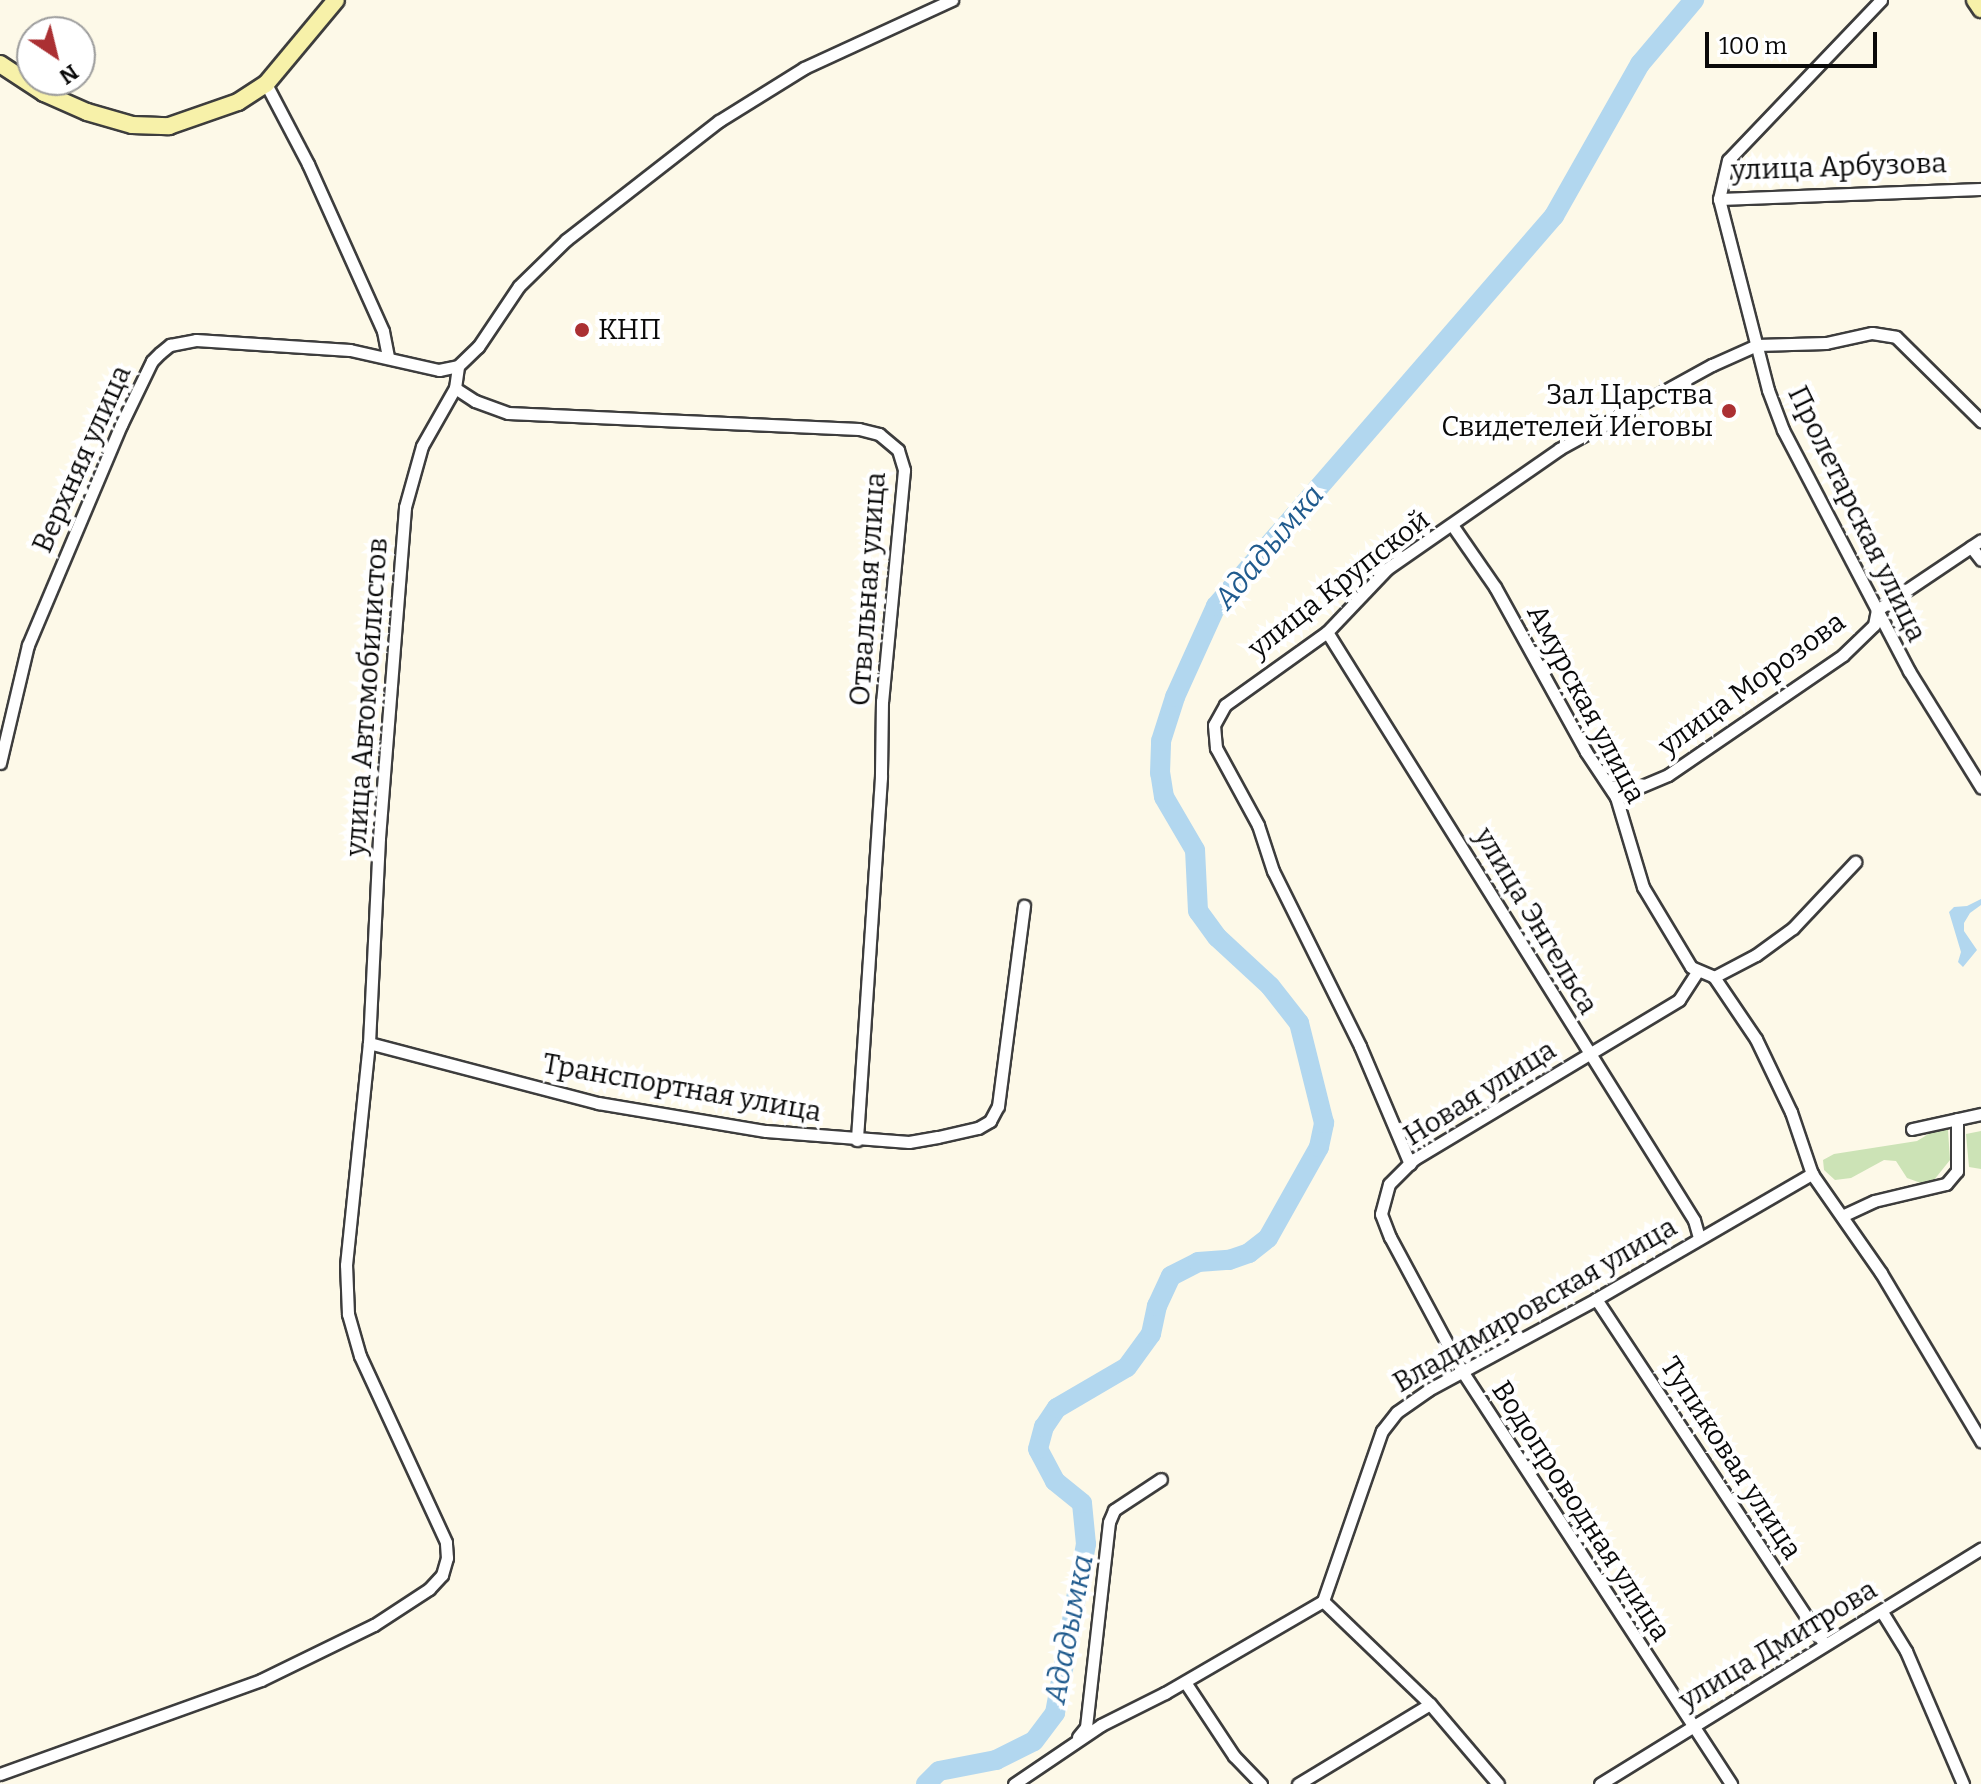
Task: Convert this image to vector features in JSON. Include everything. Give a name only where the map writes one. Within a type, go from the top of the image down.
[{"type":"street","points":[[0,64],[44,93],[87,112],[149,127],[200,118],[238,102],[266,84],[336,0]]},
{"type":"street","points":[[458,366],[478,347],[519,286],[566,240],[719,121],[804,68],[952,0]]},
{"type":"street","name":"улица Арбузова","points":[[1881,0],[1728,160],[1719,199],[1981,189]]},
{"type":"street","points":[[1975,0],[1981,9]]},
{"type":"street","points":[[266,84],[315,177],[383,331],[388,356]]},
{"type":"street","name":"Пролетарская улица","points":[[1719,199],[1783,430],[1877,610],[1946,734],[1981,787]]},
{"type":"street","name":"улица Крупской","points":[[1410,1164],[1360,1046],[1273,871],[1258,825],[1216,748],[1214,725],[1225,705],[1327,632],[1388,568],[1559,449],[1712,365],[1757,345],[1826,343],[1872,333],[1896,337],[1981,421]]},
{"type":"street","name":"Верхняя улица","points":[[0,763],[28,645],[85,506],[152,361],[170,345],[196,340],[388,356],[439,370],[458,366]]},
{"type":"street","name":"улица Автомобилистов","points":[[0,1774],[288,1668],[374,1625],[429,1589],[442,1575],[447,1558],[446,1542],[360,1356],[348,1314],[346,1265],[369,1043],[379,838],[405,507],[422,446],[455,388],[458,366]]},
{"type":"street","name":"Отвальная улица","points":[[455,388],[475,401],[508,413],[859,429],[879,434],[898,450],[904,470],[882,701],[881,777],[857,1140]]},
{"type":"street","name":"Амурская улица","points":[[1452,525],[1495,587],[1586,752],[1616,797],[1643,887],[1697,972]]},
{"type":"street","points":[[1976,544],[1981,560]]},
{"type":"street","name":"улица Морозова","points":[[1616,797],[1668,775],[1843,655],[1874,625],[1877,610],[1976,544]]},
{"type":"street","name":"улица Энгельса","points":[[1327,632],[1694,1220],[1699,1238]]},
{"type":"street","points":[[1714,977],[1756,955],[1793,928],[1815,909],[1855,862]]},
{"type":"street","name":"Транспортная улица","points":[[369,1043],[598,1103],[766,1131],[909,1142],[978,1128],[990,1121],[998,1106],[1024,906]]},
{"type":"street","points":[[1697,972],[1714,977],[1756,1039],[1791,1112],[1812,1174],[1931,1353],[1981,1441]]},
{"type":"street","name":"Новая улица","points":[[1381,1214],[1389,1184],[1410,1164],[1679,1000],[1697,972]]},
{"type":"street","points":[[1912,1129],[1981,1114]]},
{"type":"street","points":[[1842,1216],[1874,1201],[1946,1184],[1957,1171],[1957,1119]]},
{"type":"street","name":"Владимировская улица","points":[[1323,1601],[1382,1431],[1397,1412],[1462,1371],[1596,1299],[1812,1174]]},
{"type":"street","name":"Водопроводная улица","points":[[1381,1214],[1390,1237],[1462,1371],[1731,1784]]},
{"type":"street","name":"Тупиковая улица","points":[[1596,1299],[1824,1644]]},
{"type":"street","points":[[1072,1744],[1086,1727],[1109,1522],[1114,1510],[1161,1479]]},
{"type":"street","name":"улица Дмитрова","points":[[1600,1784],[1691,1725],[1882,1612],[1981,1549]]},
{"type":"street","points":[[1014,1784],[1072,1744],[1323,1601],[1430,1704],[1498,1784]]},
{"type":"street","points":[[1882,1612],[1906,1651],[1963,1784]]},
{"type":"street","points":[[1185,1682],[1234,1756],[1261,1784]]},
{"type":"street","points":[[1298,1784],[1430,1704]]},
{"type":"green space","points":[[1940,1127],[1948,1130],[1950,1160],[1934,1180],[1921,1183],[1907,1178],[1896,1161],[1884,1160],[1851,1178],[1835,1180],[1824,1170],[1823,1160],[1834,1154],[1917,1141]]},
{"type":"green space","points":[[1981,1131],[1981,1169],[1969,1167],[1966,1134]]},
{"type":"water","points":[[1981,899],[1981,905],[1970,913],[1964,923],[1964,931],[1977,950],[1963,967],[1958,962],[1961,952],[1949,912],[1954,907],[1967,906]]},
{"type":"waterway","name":"Ададымка","points":[[926,1784],[939,1771],[996,1760],[1034,1741],[1055,1713],[1086,1544],[1082,1503],[1055,1481],[1038,1449],[1044,1427],[1057,1408],[1127,1367],[1151,1334],[1157,1306],[1171,1276],[1198,1262],[1229,1260],[1249,1253],[1268,1238],[1319,1147],[1324,1123],[1299,1023],[1270,986],[1217,937],[1198,911],[1195,850],[1164,797],[1160,773],[1161,741],[1175,697],[1216,606],[1554,216],[1640,64],[1694,0]]},
{"type":"place","name":"КНП","points":[[582,330]]},
{"type":"place","name":"Зал Царства Свидетелей Иеговы","points":[[1729,411]]}]
